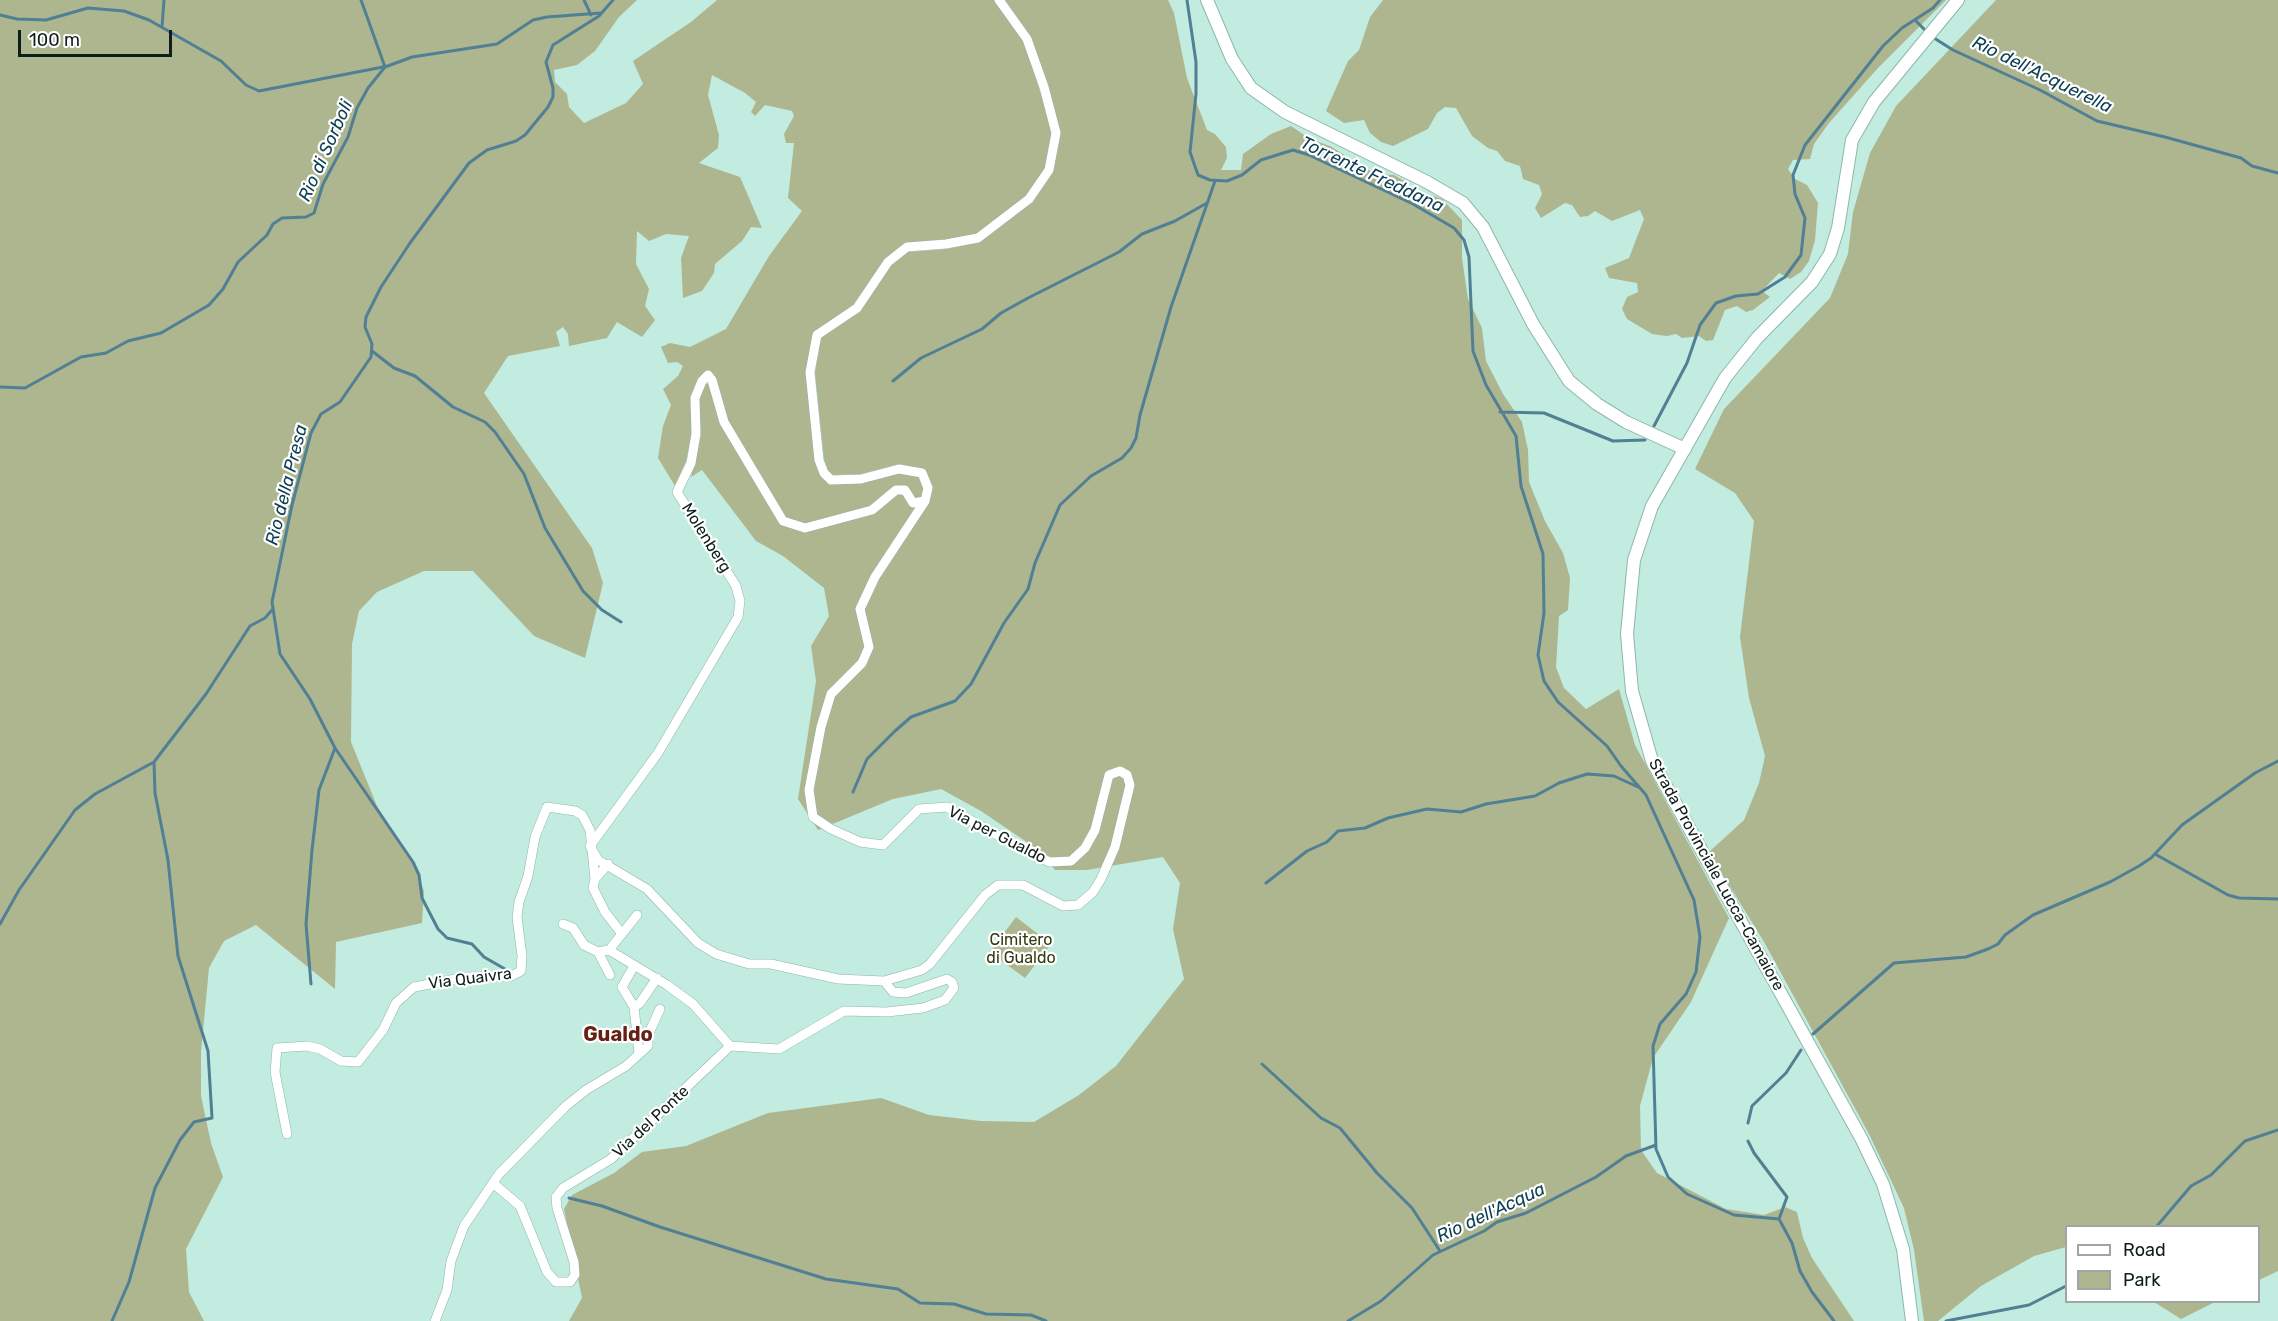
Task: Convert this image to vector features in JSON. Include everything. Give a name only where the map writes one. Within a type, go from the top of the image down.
[{"type":"main road","points":[[1207,0],[1232,59],[1251,88],[1286,112],[1427,182],[1463,203],[1483,226],[1533,324],[1569,381],[1597,404],[1626,422],[1685,449]]},
{"type":"main road","name":"Strada Provinciale Lucca-Camaiore","points":[[1912,1321],[1903,1249],[1876,1168],[1662,782],[1647,749],[1637,715],[1627,657],[1628,611],[1633,567],[1647,518],[1725,378],[1757,338],[1812,282],[1830,254],[1838,228],[1852,140],[1874,102],[1958,0]]},
{"type":"street","points":[[925,501],[928,488],[922,473],[899,469],[861,479],[831,480],[824,473],[819,460],[810,372],[817,335],[857,308],[888,262],[907,247],[946,244],[978,238],[1029,199],[1049,170],[1056,133],[1044,87],[1027,39],[999,0]]},
{"type":"street","name":"Molenberg","points":[[590,846],[658,753],[738,617],[740,601],[736,586],[677,492],[690,463],[696,434],[695,398],[708,375],[724,422],[783,521],[805,528],[872,510],[896,490],[905,490],[913,503],[925,501]]},
{"type":"street","name":"Via per Gualdo","points":[[590,846],[598,860],[647,889],[698,944],[716,954],[749,964],[771,964],[847,981],[884,981],[922,970],[930,964],[984,895],[998,885],[1015,883],[1031,887],[1063,906],[1071,907],[1085,901],[1101,879],[1115,847],[1130,785],[1129,778],[1124,772],[1116,771],[1109,775],[1095,830],[1085,848],[1071,861],[1050,862],[1035,856],[947,807],[920,809],[883,845],[860,842],[831,829],[813,817],[809,790],[821,727],[831,694],[862,663],[868,647],[860,609],[875,577],[925,501]]},
{"type":"street","name":"Via Quaivra","points":[[287,1134],[275,1072],[277,1048],[307,1046],[341,1061],[358,1062],[383,1030],[396,1003],[414,987],[466,977],[517,975],[523,963],[518,935],[519,902],[528,876],[537,829],[547,807],[575,811],[582,815],[590,830],[595,879],[592,888],[605,912],[622,934]]},
{"type":"street","points":[[595,879],[608,864]]},
{"type":"street","points":[[598,952],[609,950],[638,915]]},
{"type":"street","points":[[563,924],[573,928],[584,945],[598,952],[610,975]]},
{"type":"street","points":[[609,950],[657,978],[693,1004],[730,1046],[779,1049],[844,1011],[887,1012],[923,1008],[945,1000],[954,988],[952,982],[947,978],[906,993],[893,992],[884,981]]},
{"type":"street","points":[[634,966],[632,975],[622,985],[634,1007],[639,1053]]},
{"type":"street","points":[[634,1007],[640,1003],[657,978]]},
{"type":"street","points":[[435,1321],[447,1290],[451,1261],[464,1226],[499,1174],[566,1106],[586,1089],[626,1066],[648,1046],[648,1035],[660,1009]]},
{"type":"street","name":"Via del Ponte","points":[[494,1184],[520,1206],[547,1272],[556,1282],[570,1282],[575,1275],[574,1262],[556,1208],[556,1197],[563,1188],[617,1154],[730,1046]]},
{"type":"green space","points":[[0,0],[637,0],[619,17],[595,51],[577,65],[554,70],[555,82],[567,94],[569,107],[584,123],[626,103],[643,84],[633,61],[691,22],[717,0],[996,0],[1024,40],[1053,133],[1046,168],[1027,197],[977,235],[946,241],[906,244],[854,306],[814,333],[813,432],[830,483],[899,472],[920,476],[924,488],[922,498],[915,500],[907,487],[871,508],[805,525],[785,518],[727,421],[714,380],[700,378],[690,397],[692,434],[686,461],[675,486],[658,458],[663,426],[671,405],[663,389],[678,376],[683,366],[677,362],[668,363],[661,347],[670,343],[690,347],[726,329],[769,256],[802,211],[788,198],[794,143],[786,143],[784,134],[794,116],[792,111],[765,105],[755,116],[751,112],[756,102],[745,93],[712,75],[708,95],[719,135],[718,148],[699,163],[740,177],[762,228],[751,227],[742,241],[715,264],[714,273],[702,291],[683,298],[681,258],[689,236],[666,234],[649,241],[637,231],[636,264],[649,289],[645,306],[655,320],[642,337],[617,322],[607,338],[569,346],[568,334],[563,327],[556,332],[560,346],[508,356],[484,393],[592,548],[603,583],[585,658],[534,636],[473,571],[424,571],[377,592],[359,611],[352,644],[351,742],[377,806],[413,862],[424,891],[422,923],[336,942],[335,989],[256,925],[224,941],[209,968],[201,1052],[201,1096],[211,1143],[223,1177],[186,1249],[189,1292],[204,1321],[0,1321]]},
{"type":"green space","points":[[1005,0],[1168,0],[1174,13],[1187,78],[1207,130],[1215,134],[1226,147],[1227,158],[1221,170],[1241,170],[1243,154],[1271,134],[1291,126],[1310,139],[1330,146],[1375,174],[1394,175],[1406,182],[1408,187],[1442,199],[1462,220],[1462,258],[1468,299],[1482,328],[1486,361],[1503,394],[1522,422],[1528,450],[1529,482],[1545,521],[1563,553],[1570,578],[1568,610],[1559,616],[1556,667],[1564,688],[1586,709],[1619,689],[1635,745],[1729,918],[1691,1002],[1653,1058],[1640,1106],[1641,1150],[1657,1173],[1726,1209],[1764,1215],[1785,1207],[1797,1212],[1803,1238],[1812,1258],[1854,1321],[569,1321],[582,1298],[564,1209],[572,1195],[614,1173],[642,1152],[686,1146],[768,1113],[881,1098],[929,1115],[981,1121],[1034,1122],[1079,1095],[1116,1066],[1184,979],[1173,929],[1180,883],[1163,857],[1087,870],[1055,870],[1037,849],[981,811],[941,789],[893,799],[818,830],[798,799],[816,681],[811,646],[829,616],[824,588],[783,556],[756,541],[702,470],[691,477],[701,435],[699,398],[704,384],[709,384],[722,423],[782,523],[805,531],[873,512],[897,493],[927,502],[933,487],[925,469],[899,464],[861,474],[833,475],[828,471],[824,459],[815,373],[821,337],[860,312],[891,265],[908,252],[947,249],[980,242],[1033,202],[1053,171],[1061,133],[1048,86],[1031,37]]},
{"type":"green space","points":[[1383,0],[1946,0],[1878,68],[1829,123],[1814,144],[1810,159],[1793,160],[1788,169],[1795,179],[1807,185],[1818,203],[1815,240],[1809,261],[1801,272],[1790,279],[1779,273],[1762,291],[1770,297],[1753,310],[1746,312],[1737,306],[1725,310],[1713,340],[1706,341],[1699,336],[1682,338],[1676,334],[1667,336],[1652,334],[1627,319],[1622,309],[1627,297],[1638,292],[1637,283],[1609,278],[1605,268],[1629,258],[1644,219],[1640,210],[1612,221],[1595,211],[1588,216],[1580,217],[1572,205],[1565,203],[1541,218],[1535,208],[1542,194],[1539,185],[1523,179],[1520,166],[1505,161],[1497,151],[1488,148],[1472,136],[1456,108],[1445,107],[1437,113],[1428,129],[1393,146],[1381,142],[1370,133],[1364,120],[1344,123],[1326,111],[1348,61],[1359,50],[1370,17]]},
{"type":"green space","points":[[1996,0],[2278,0],[2278,1271],[2260,1280],[2260,1225],[2065,1225],[2065,1247],[2034,1256],[1981,1286],[1938,1321],[1924,1321],[1914,1250],[1904,1208],[1869,1134],[1764,942],[1709,852],[1744,820],[1759,783],[1765,756],[1749,698],[1740,637],[1754,521],[1735,493],[1695,469],[1724,409],[1830,298],[1848,254],[1853,212],[1870,153],[1896,106]]},
{"type":"green space","name":"Cimitero di Gualdo","points":[[1016,917],[1051,944],[1025,978],[999,959],[995,964],[986,957]]},
{"type":"green space","points":[[2156,1303],[2213,1303],[2181,1319]]},
{"type":"waterway","points":[[162,27],[164,0]]},
{"type":"waterway","points":[[361,0],[385,67]]},
{"type":"waterway","points":[[584,0],[591,15]]},
{"type":"waterway","name":"Rio della Presa","points":[[512,973],[484,957],[472,944],[447,938],[438,929],[422,898],[419,875],[413,862],[335,748],[310,699],[280,654],[272,602],[292,505],[311,433],[321,414],[340,402],[371,357],[372,344],[365,327],[366,317],[381,287],[410,243],[469,163],[487,150],[516,141],[525,135],[548,107],[553,97],[553,88],[546,62],[553,45],[599,16],[613,0]]},
{"type":"waterway","name":"Torrente Freddana","points":[[1187,0],[1196,62],[1196,94],[1190,152],[1198,175],[1210,180],[1227,181],[1242,175],[1261,160],[1293,150],[1309,155],[1413,204],[1454,228],[1464,240],[1469,257],[1473,351],[1486,385],[1516,436],[1521,486],[1543,554],[1544,613],[1538,655],[1544,681],[1558,702],[1607,746],[1646,795],[1694,900],[1700,937],[1696,972],[1686,994],[1660,1024],[1653,1046],[1656,1149],[1668,1177],[1687,1194],[1734,1215],[1779,1219]]},
{"type":"waterway","points":[[1654,426],[1687,363],[1700,325],[1716,303],[1736,296],[1758,294],[1785,277],[1801,255],[1805,218],[1795,194],[1793,175],[1805,145],[1883,46],[1902,28],[1933,8],[1940,0]]},
{"type":"waterway","points":[[0,15],[17,19],[46,20],[88,8],[124,11],[149,20],[221,61],[246,85],[259,91],[383,67]]},
{"type":"waterway","name":"Rio di Sorboli","points":[[0,387],[25,388],[81,357],[106,353],[128,341],[161,333],[209,305],[223,289],[238,262],[267,235],[273,224],[282,218],[306,217],[314,213],[323,184],[348,137],[357,108],[368,88],[385,67],[412,57],[497,44],[533,20],[601,13]]},
{"type":"waterway","name":"Rio dell'Acquerella","points":[[1915,20],[1925,30]]},
{"type":"waterway","name":"Rio dell'Acquerella","points":[[1934,38],[1953,50],[2040,90],[2097,121],[2241,158],[2252,166],[2278,173]]},
{"type":"waterway","points":[[853,792],[867,759],[895,731],[911,717],[955,701],[971,684],[1004,623],[1028,589],[1035,563],[1060,505],[1091,476],[1122,458],[1131,448],[1136,438],[1140,415],[1171,307],[1215,181]]},
{"type":"waterway","points":[[893,381],[921,358],[982,329],[1001,313],[1119,252],[1142,234],[1175,221],[1207,203]]},
{"type":"waterway","points":[[372,351],[394,368],[415,376],[453,407],[485,422],[495,432],[524,474],[545,528],[583,591],[602,610],[621,622]]},
{"type":"waterway","points":[[1500,412],[1544,413],[1613,441],[1645,440]]},
{"type":"waterway","name":"Rio della Presa","points":[[0,924],[19,890],[75,810],[95,794],[154,762],[206,694],[250,626],[265,618],[272,610]]},
{"type":"waterway","points":[[311,984],[306,924],[312,850],[319,790],[335,748]]},
{"type":"waterway","points":[[1813,1034],[1894,963],[1966,957],[1998,944],[2005,935],[2033,915],[2110,882],[2139,866],[2151,858],[2182,825],[2255,773],[2278,761]]},
{"type":"waterway","points":[[112,1321],[129,1282],[155,1188],[180,1140],[194,1122],[212,1118],[208,1051],[178,956],[168,860],[155,793],[154,762]]},
{"type":"waterway","points":[[1266,883],[1307,851],[1327,842],[1338,831],[1365,828],[1388,818],[1427,809],[1461,812],[1486,804],[1535,796],[1559,783],[1587,774],[1614,776],[1638,787]]},
{"type":"waterway","points":[[2155,854],[2228,895],[2239,898],[2278,899]]},
{"type":"waterway","points":[[1748,1123],[1752,1106],[1786,1073],[1801,1050]]},
{"type":"waterway","points":[[1262,1064],[1321,1118],[1340,1128],[1377,1173],[1412,1208],[1440,1251]]},
{"type":"waterway","points":[[2158,1225],[2191,1186],[2211,1175],[2245,1141],[2278,1130]]},
{"type":"waterway","points":[[1748,1141],[1754,1153],[1787,1197],[1779,1219]]},
{"type":"waterway","name":"Rio dell'Acqua","points":[[1348,1321],[1381,1301],[1433,1255],[1484,1231],[1497,1222],[1526,1213],[1596,1177],[1626,1156],[1656,1145]]},
{"type":"waterway","points":[[569,1198],[602,1206],[660,1227],[826,1279],[898,1289],[920,1303],[954,1304],[986,1314],[1031,1315],[1046,1321]]},
{"type":"waterway","name":"Torrente Freddana","points":[[1779,1219],[1792,1243],[1800,1271],[1812,1292],[1834,1321]]},
{"type":"waterway","points":[[1946,1321],[2029,1305],[2065,1287]]},
{"type":"district","name":"Gualdo","points":[[618,1035]]}]
